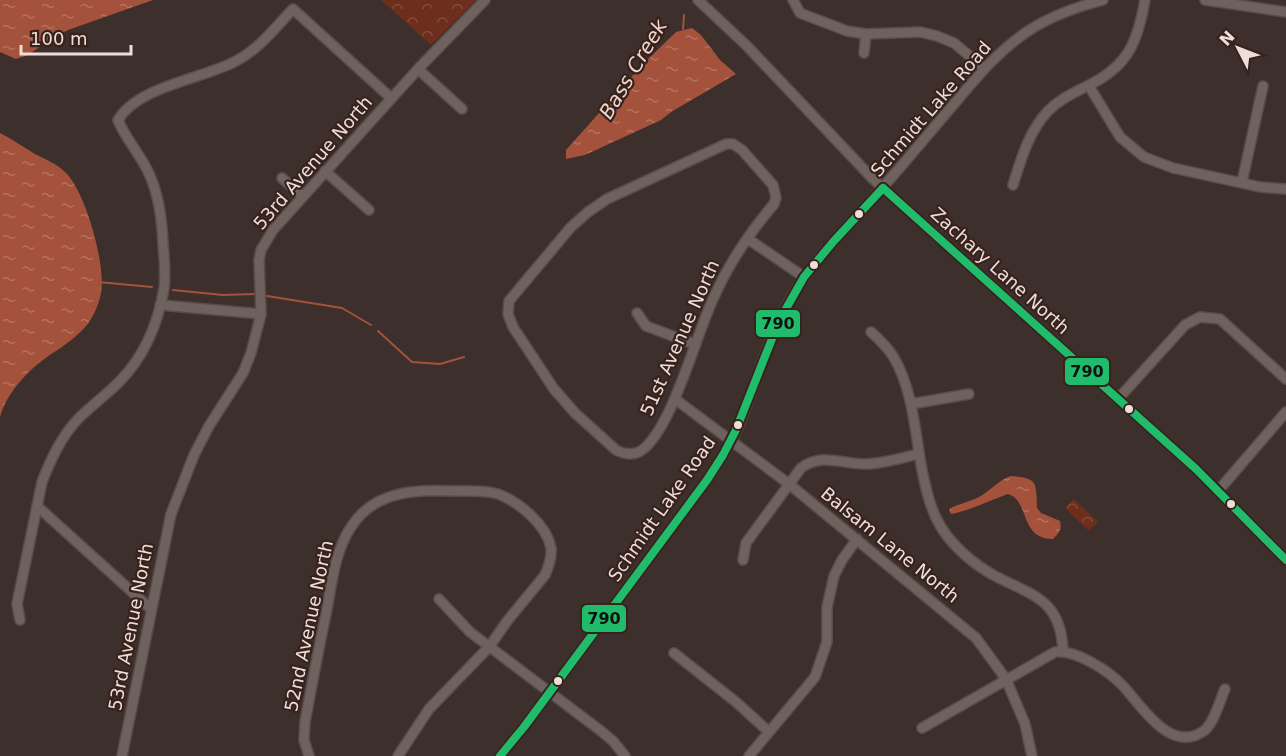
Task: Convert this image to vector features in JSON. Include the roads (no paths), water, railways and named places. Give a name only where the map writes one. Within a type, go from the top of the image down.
[{"type":"street","name":"53rd Avenue North","points":[[122,756],[164,544],[181,484],[209,426],[243,373],[251,353],[261,314],[259,260],[261,250],[273,230],[302,196],[418,69],[485,0]]},
{"type":"street","name":"Zachary Lane North","points":[[698,0],[747,46],[883,188],[1218,491],[1286,560]]},
{"type":"street","points":[[792,0],[800,13],[847,31],[866,34],[920,32],[938,36],[954,43],[984,68]]},
{"type":"street","name":"Schmidt Lake Road","points":[[501,756],[707,480],[731,441],[779,321],[804,278],[984,68],[1028,31],[1052,17],[1103,0]]},
{"type":"street","points":[[1013,184],[1024,150],[1039,121],[1063,99],[1113,71],[1124,60],[1138,34],[1145,0]]},
{"type":"street","points":[[1205,0],[1286,12]]},
{"type":"street","points":[[20,621],[17,604],[42,482],[57,447],[79,418],[121,381],[133,366],[145,347],[164,287],[159,207],[151,177],[133,145],[123,133],[118,120],[123,112],[156,92],[188,78],[224,68],[239,60],[269,36],[293,9],[391,98]]},
{"type":"street","points":[[864,53],[866,34]]},
{"type":"street","points":[[418,69],[462,110]]},
{"type":"street","points":[[1089,86],[1120,137],[1144,157],[1173,168],[1260,187],[1286,189]]},
{"type":"street","points":[[1242,182],[1263,86]]},
{"type":"street","name":"51st Avenue North","points":[[726,144],[738,146],[773,185],[776,198],[774,204],[748,239],[713,297],[675,399],[648,444],[637,452],[630,454],[616,450],[575,413],[554,389],[513,327],[508,314],[509,301],[514,294],[571,227],[607,199],[726,144]]},
{"type":"street","points":[[325,171],[369,210]]},
{"type":"street","points":[[282,178],[302,196]]},
{"type":"street","points":[[748,239],[804,278]]},
{"type":"street","points":[[160,305],[261,314]]},
{"type":"street","points":[[637,313],[646,326],[694,344]]},
{"type":"street","points":[[1118,399],[1185,325],[1200,317],[1220,319],[1286,379]]},
{"type":"street","points":[[871,332],[892,355],[904,380],[930,506],[940,526],[951,541],[978,564],[993,574],[1024,588],[1043,601],[1057,619],[1063,651]]},
{"type":"street","points":[[910,404],[969,394]]},
{"type":"street","name":"Balsam Lane North","points":[[675,399],[789,483],[976,638],[1006,679],[1025,724],[1032,756]]},
{"type":"street","points":[[1218,491],[1286,412]]},
{"type":"street","points":[[742,560],[746,543],[789,483],[807,463],[821,458],[869,464],[918,454]]},
{"type":"street","name":"52nd Avenue North","points":[[309,756],[304,740],[305,722],[337,557],[343,540],[362,513],[378,501],[393,494],[425,490],[496,493],[509,499],[544,531],[551,549],[545,575],[507,620],[489,647]]},
{"type":"street","points":[[37,506],[151,609]]},
{"type":"street","points":[[749,756],[815,677],[827,642],[827,607],[834,576],[857,539]]},
{"type":"street","points":[[439,599],[470,632],[613,741],[625,756]]},
{"type":"street","points":[[398,756],[429,709],[489,647]]},
{"type":"street","points":[[922,728],[1047,656],[1063,651],[1074,654],[1114,678],[1124,687],[1149,720],[1163,732],[1172,736],[1189,738],[1205,730],[1210,724],[1225,689]]},
{"type":"street","points":[[674,652],[768,731]]},
{"type":"water","points":[[0,0],[153,0],[68,30],[28,55],[16,59],[0,52]]},
{"type":"water","points":[[692,28],[701,35],[720,60],[736,74],[661,120],[585,155],[566,159],[566,150],[643,64],[676,32]]},
{"type":"water","points":[[0,133],[52,162],[66,173],[73,183],[81,196],[93,230],[102,281],[99,302],[89,323],[25,376],[12,391],[0,417]]},
{"type":"water","points":[[1011,476],[1031,480],[1035,487],[1037,508],[1041,513],[1060,521],[1060,531],[1053,539],[1035,533],[1020,504],[1008,494],[951,514],[949,509],[977,498]]},
{"type":"waterway","name":"Bass Creek","points":[[683,29],[684,15]]},
{"type":"waterway","name":"Bass Creek","points":[[98,282],[152,287]]},
{"type":"waterway","name":"Bass Creek","points":[[173,290],[223,295],[255,294]]},
{"type":"waterway","name":"Bass Creek","points":[[267,296],[342,308],[371,325]]},
{"type":"waterway","name":"Bass Creek","points":[[378,331],[412,362],[440,364],[464,357]]}]
